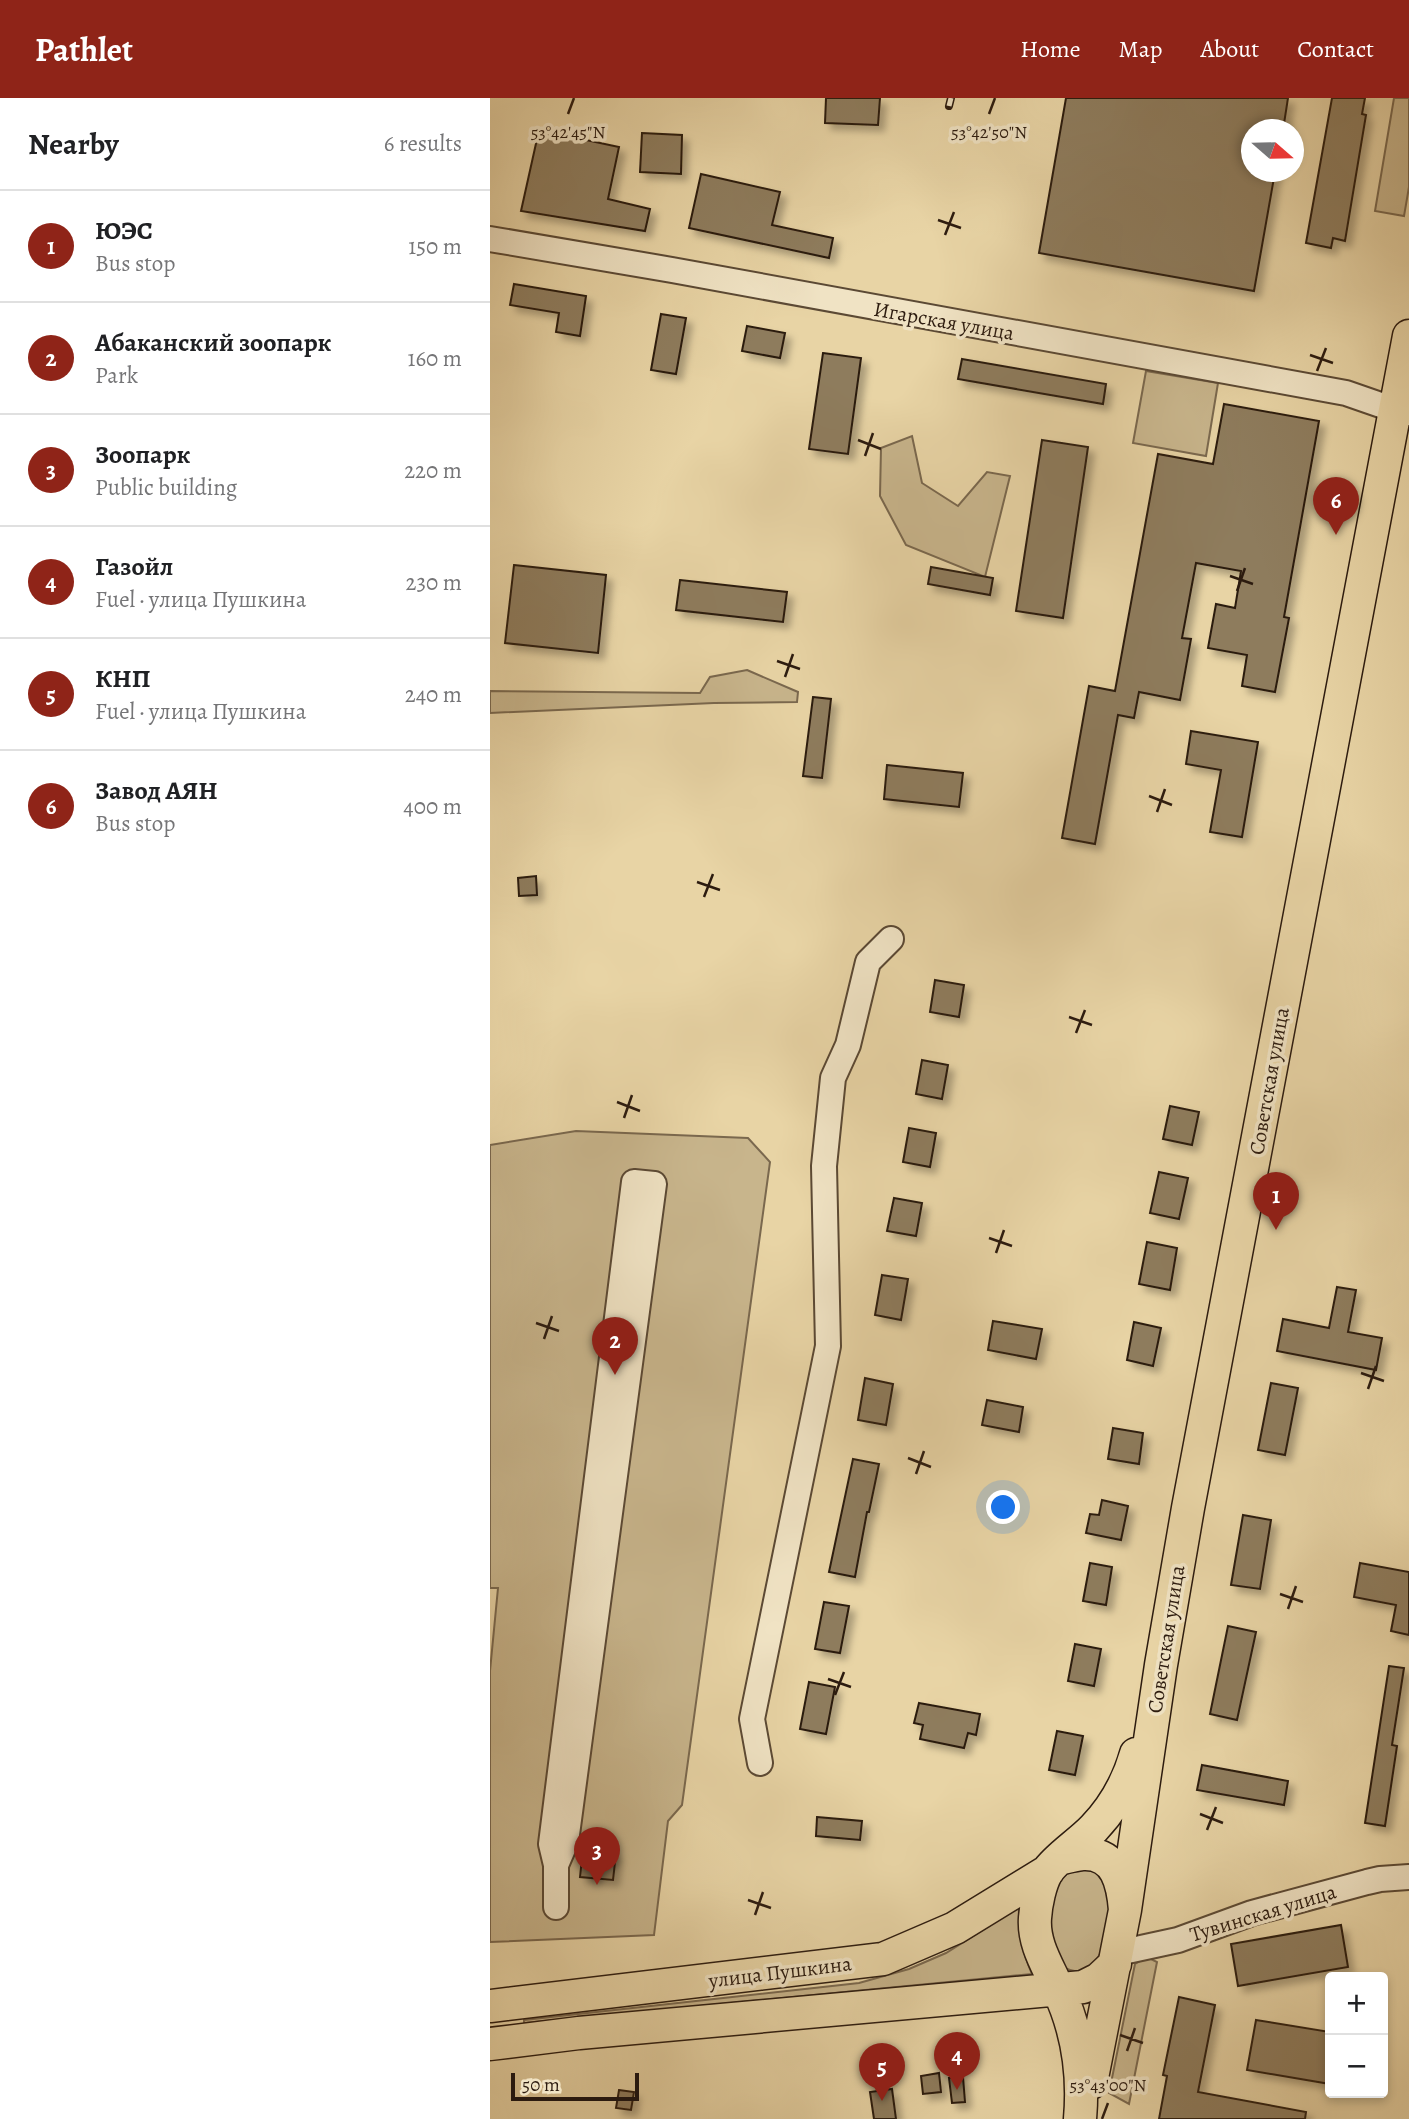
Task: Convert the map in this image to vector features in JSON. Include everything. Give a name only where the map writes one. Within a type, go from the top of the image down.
[{"type":"main road","name":"Советская улица","points":[[1125,1910],[1161,1665],[1218,1347],[1402,412],[1409,336]]},
{"type":"main road","name":"улица Пушкина","points":[[490,2006],[883,1959],[955,1928],[1055,1864],[1094,1828],[1114,1804],[1126,1783],[1161,1665]]},
{"type":"main road","points":[[1085,1854],[1102,1858],[1113,1867],[1123,1885],[1125,1910],[1082,2119],[1081,2073],[1076,2036],[1059,1990],[1037,1944],[1034,1920],[1041,1886],[1055,1864],[1085,1854]]},
{"type":"main road","points":[[1059,1990],[1083,1987],[1099,1979],[1117,1958]]},
{"type":"main road","name":"улица Пушкина","points":[[490,2044],[591,2032],[1059,1990]]},
{"type":"main road","points":[[943,2000],[1029,2005],[1059,2018],[1076,2036]]},
{"type":"street","name":"Игарская улица","points":[[490,239],[1346,393],[1402,412]]},
{"type":"street","points":[[760,1763],[752,1718],[828,1346],[824,1166],[833,1078],[848,1045],[868,962],[891,939]]},
{"type":"street","points":[[556,1865],[566,1842],[654,1184],[634,1182],[551,1844],[556,1865],[556,1907]]},
{"type":"street","name":"Тувинская улица","points":[[1117,1958],[1178,1940],[1252,1913],[1380,1879],[1409,1877]]},
{"type":"shaded area","points":[[1394,98],[1409,98],[1409,187],[1404,216],[1375,211]]},
{"type":"shaded area","points":[[1146,371],[1218,383],[1206,456],[1133,443]]},
{"type":"shaded area","points":[[912,436],[922,483],[958,506],[987,472],[1010,476],[985,577],[906,545],[880,496],[881,448]]},
{"type":"shaded area","points":[[747,670],[798,692],[797,702],[490,713],[490,691],[700,693],[710,677]]},
{"type":"shaded area","points":[[576,1131],[748,1138],[770,1162],[682,1805],[668,1821],[654,1935],[490,1942],[490,1671],[498,1588],[490,1588],[490,1145]]},
{"type":"shaded area","points":[[1084,1868],[1095,1871],[1104,1883],[1112,1906],[1112,1919],[1106,1942],[1094,1963],[1086,1969],[1076,1971],[1064,1967],[1054,1957],[1048,1900],[1057,1882],[1072,1871]]},
{"type":"shaded area","points":[[1019,1907],[1021,1941],[1032,1974],[524,2023],[524,2020],[859,1983],[909,1969],[946,1953]]},
{"type":"shaded area","points":[[1147,1957],[1157,1962],[1129,2104],[1109,2093],[1135,1964]]},
{"type":"building","points":[[826,98],[880,98],[878,125],[825,123]]},
{"type":"building","points":[[1066,98],[1288,98],[1285,119],[1241,119],[1241,182],[1273,182],[1254,291],[1039,253]]},
{"type":"building","points":[[1332,98],[1365,98],[1362,114],[1366,115],[1345,241],[1333,238],[1331,248],[1306,243]]},
{"type":"building","points":[[539,130],[619,147],[608,199],[650,209],[645,231],[521,211]]},
{"type":"building","points":[[642,133],[682,135],[681,174],[640,172]]},
{"type":"building","points":[[701,174],[780,192],[772,225],[833,238],[829,258],[689,228]]},
{"type":"building","points":[[514,284],[586,296],[580,336],[556,332],[559,313],[510,305]]},
{"type":"building","points":[[661,314],[686,318],[676,374],[651,370]]},
{"type":"building","points":[[747,326],[785,333],[780,358],[742,351]]},
{"type":"building","points":[[823,353],[861,358],[848,454],[809,449]]},
{"type":"building","points":[[962,359],[1106,384],[1103,404],[958,379]]},
{"type":"building","points":[[1224,404],[1319,421],[1284,617],[1289,618],[1275,692],[1242,686],[1247,655],[1208,648],[1216,604],[1235,608],[1241,571],[1196,563],[1182,638],[1191,639],[1180,700],[1139,692],[1134,718],[1118,715],[1095,844],[1062,838],[1089,686],[1115,691],[1158,454],[1213,464]]},
{"type":"building","points":[[1042,440],[1088,447],[1063,618],[1016,611]]},
{"type":"building","points":[[514,565],[606,575],[598,653],[505,643]]},
{"type":"building","points":[[931,567],[993,578],[990,595],[928,584]]},
{"type":"building","points":[[680,580],[787,592],[783,622],[676,610]]},
{"type":"building","points":[[813,697],[831,699],[822,778],[803,776]]},
{"type":"building","points":[[1191,731],[1258,742],[1242,837],[1210,832],[1221,770],[1186,764]]},
{"type":"building","points":[[887,765],[963,773],[959,807],[884,799]]},
{"type":"building","points":[[536,876],[537,895],[519,896],[518,878]]},
{"type":"building","points":[[935,980],[964,985],[959,1017],[930,1012]]},
{"type":"building","points":[[922,1060],[948,1065],[942,1099],[916,1094]]},
{"type":"building","points":[[1170,1106],[1199,1112],[1192,1145],[1163,1139]]},
{"type":"building","points":[[909,1128],[936,1133],[930,1167],[903,1162]]},
{"type":"building","points":[[1159,1172],[1188,1178],[1179,1219],[1150,1213]]},
{"type":"building","points":[[894,1198],[922,1203],[916,1236],[887,1231]]},
{"type":"building","points":[[1147,1242],[1177,1248],[1170,1290],[1139,1284]]},
{"type":"building","points":[[882,1275],[908,1279],[901,1320],[875,1315]]},
{"type":"building","points":[[1337,1287],[1356,1290],[1348,1332],[1382,1338],[1376,1370],[1277,1351],[1283,1319],[1329,1328]]},
{"type":"building","points":[[993,1321],[1042,1329],[1036,1359],[988,1350]]},
{"type":"building","points":[[1134,1322],[1161,1328],[1153,1366],[1127,1360]]},
{"type":"building","points":[[865,1378],[893,1384],[886,1425],[858,1420]]},
{"type":"building","points":[[1271,1383],[1298,1388],[1285,1455],[1258,1450]]},
{"type":"building","points":[[987,1400],[1023,1407],[1019,1432],[982,1425]]},
{"type":"building","points":[[1113,1428],[1143,1433],[1139,1464],[1108,1459]]},
{"type":"building","points":[[853,1459],[879,1464],[855,1577],[829,1572]]},
{"type":"building","points":[[1102,1500],[1128,1506],[1121,1540],[1086,1533],[1090,1514],[1099,1515]]},
{"type":"building","points":[[1243,1515],[1271,1520],[1260,1589],[1231,1585]]},
{"type":"building","points":[[1090,1563],[1112,1567],[1106,1605],[1083,1601]]},
{"type":"building","points":[[1360,1563],[1409,1572],[1409,1635],[1391,1631],[1396,1605],[1354,1597]]},
{"type":"building","points":[[824,1602],[849,1606],[840,1653],[815,1649]]},
{"type":"building","points":[[1228,1626],[1256,1632],[1237,1720],[1210,1714]]},
{"type":"building","points":[[1075,1644],[1101,1649],[1094,1686],[1068,1681]]},
{"type":"building","points":[[1389,1666],[1404,1668],[1392,1745],[1397,1746],[1385,1826],[1365,1823]]},
{"type":"building","points":[[809,1682],[835,1687],[826,1734],[800,1729]]},
{"type":"building","points":[[919,1703],[980,1714],[976,1735],[968,1733],[964,1748],[920,1739],[923,1725],[914,1723]]},
{"type":"building","points":[[1057,1731],[1083,1736],[1075,1775],[1049,1770]]},
{"type":"building","points":[[1202,1765],[1288,1781],[1284,1805],[1197,1790]]},
{"type":"building","points":[[817,1817],[862,1821],[860,1840],[816,1836]]},
{"type":"building","points":[[583,1849],[616,1853],[613,1880],[580,1877]]},
{"type":"building","points":[[1341,1925],[1348,1967],[1238,1986],[1231,1944]]},
{"type":"building","points":[[1179,1997],[1215,2005],[1198,2092],[1306,2112],[1305,2119],[1159,2119],[1167,2076],[1163,2075]]},
{"type":"building","points":[[1256,2020],[1325,2031],[1325,2083],[1247,2070]]},
{"type":"building","points":[[939,2073],[941,2092],[923,2094],[921,2076]]},
{"type":"building","points":[[963,2077],[965,2102],[952,2103],[949,2078]]},
{"type":"building","points":[[892,2089],[896,2119],[874,2119],[870,2092]]},
{"type":"building","points":[[619,2090],[634,2092],[631,2110],[616,2108]]},
{"type":"railway","points":[[949,106],[951,98]]},
{"type":"place","name":"Завод АЯН","points":[[1336,535]]},
{"type":"place","name":"ЮЭС","points":[[1276,1230]]},
{"type":"place","name":"Абаканский зоопарк","points":[[615,1375]]},
{"type":"place","name":"Зоопарк","points":[[597,1885]]},
{"type":"place","name":"Газойл","points":[[957,2090]]},
{"type":"place","name":"КНП","points":[[882,2101]]}]
